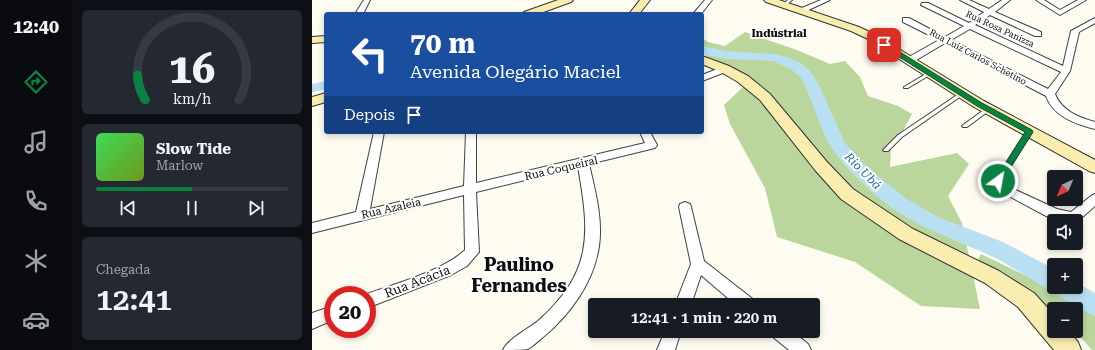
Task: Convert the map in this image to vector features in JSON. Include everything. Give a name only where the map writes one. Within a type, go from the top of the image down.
[{"type":"main road","points":[[534,12],[568,0]]},
{"type":"main road","points":[[636,12],[646,0]]},
{"type":"main road","points":[[769,0],[787,2],[801,10],[872,37],[962,94],[1095,167]]},
{"type":"main road","points":[[312,40],[324,39]]},
{"type":"main road","points":[[704,61],[725,69],[743,79],[765,97],[821,166],[847,194],[906,234],[992,278],[1026,300],[1069,350]]},
{"type":"main road","points":[[312,102],[324,98]]},
{"type":"street","points":[[360,12],[367,0]]},
{"type":"street","points":[[699,12],[709,0]]},
{"type":"street","points":[[801,10],[827,0]]},
{"type":"street","points":[[963,0],[1038,34]]},
{"type":"street","points":[[910,60],[969,26],[1007,0]]},
{"type":"street","points":[[1039,0],[1060,13],[1083,0]]},
{"type":"street","name":"Rua Rosa Panizza","points":[[925,4],[1066,71]]},
{"type":"street","name":"Rua Luiz Carlos Schetino","points":[[906,20],[1050,94]]},
{"type":"street","points":[[1095,20],[1075,31],[1066,71],[1050,94],[1052,102],[1058,109],[1067,115],[1095,126]]},
{"type":"street","points":[[704,77],[725,69]]},
{"type":"street","points":[[362,214],[379,134]]},
{"type":"street","points":[[470,189],[471,134]]},
{"type":"street","name":"Rua Coqueiral","points":[[470,189],[651,145],[645,134]]},
{"type":"street","points":[[512,350],[534,336],[570,300],[586,271],[592,246],[592,209],[583,162]]},
{"type":"street","points":[[1003,185],[1055,214],[1073,217],[1095,199]]},
{"type":"street","name":"Rua Azaleia","points":[[312,228],[362,214],[470,189]]},
{"type":"street","name":"Rua Acácia","points":[[376,298],[446,271],[462,262],[472,252],[470,189]]},
{"type":"street","points":[[684,207],[698,264],[686,298]]},
{"type":"street","points":[[698,264],[739,298]]},
{"type":"street","points":[[312,321],[324,316]]},
{"type":"street","points":[[666,350],[670,338]]},
{"type":"street","points":[[787,338],[802,350]]},
{"type":"lane","points":[[906,87],[931,73]]},
{"type":"lane","points":[[886,150],[900,136],[962,94]]},
{"type":"lane","points":[[965,126],[988,109]]},
{"type":"lane","points":[[1003,185],[1029,132]]},
{"type":"green space","points":[[745,32],[797,50],[830,64],[845,61],[860,77],[868,96],[898,106],[912,114],[900,136],[891,147],[890,167],[957,153],[969,164],[948,196],[962,223],[980,309],[921,306],[855,262],[777,237],[765,188],[730,124],[724,105],[743,87],[747,74],[709,58],[704,54],[704,39],[708,42],[725,46]]},
{"type":"green space","points":[[981,254],[1047,286],[1047,294],[1061,294],[1075,302],[1047,302],[1047,306],[1025,289],[977,262]]},
{"type":"green space","points":[[1083,306],[1095,313],[1095,350],[1092,350],[1081,338],[1083,338]]},
{"type":"waterway","name":"Rio Ubá","points":[[704,50],[726,55],[762,56],[774,58],[796,66],[805,74],[818,96],[832,134],[838,145],[868,179],[900,204],[940,227],[1004,252],[1047,277]]},
{"type":"waterway","name":"Rio Ubá","points":[[312,88],[324,85]]},
{"type":"waterway","name":"Rio Ubá","points":[[1076,294],[1095,305]]},
{"type":"district","name":"Indústrial","points":[[779,33]]},
{"type":"district","name":"Paulino Fernandes","points":[[519,275]]},
{"type":"route","points":[[884,45],[979,104],[1029,132],[998,181]]}]
